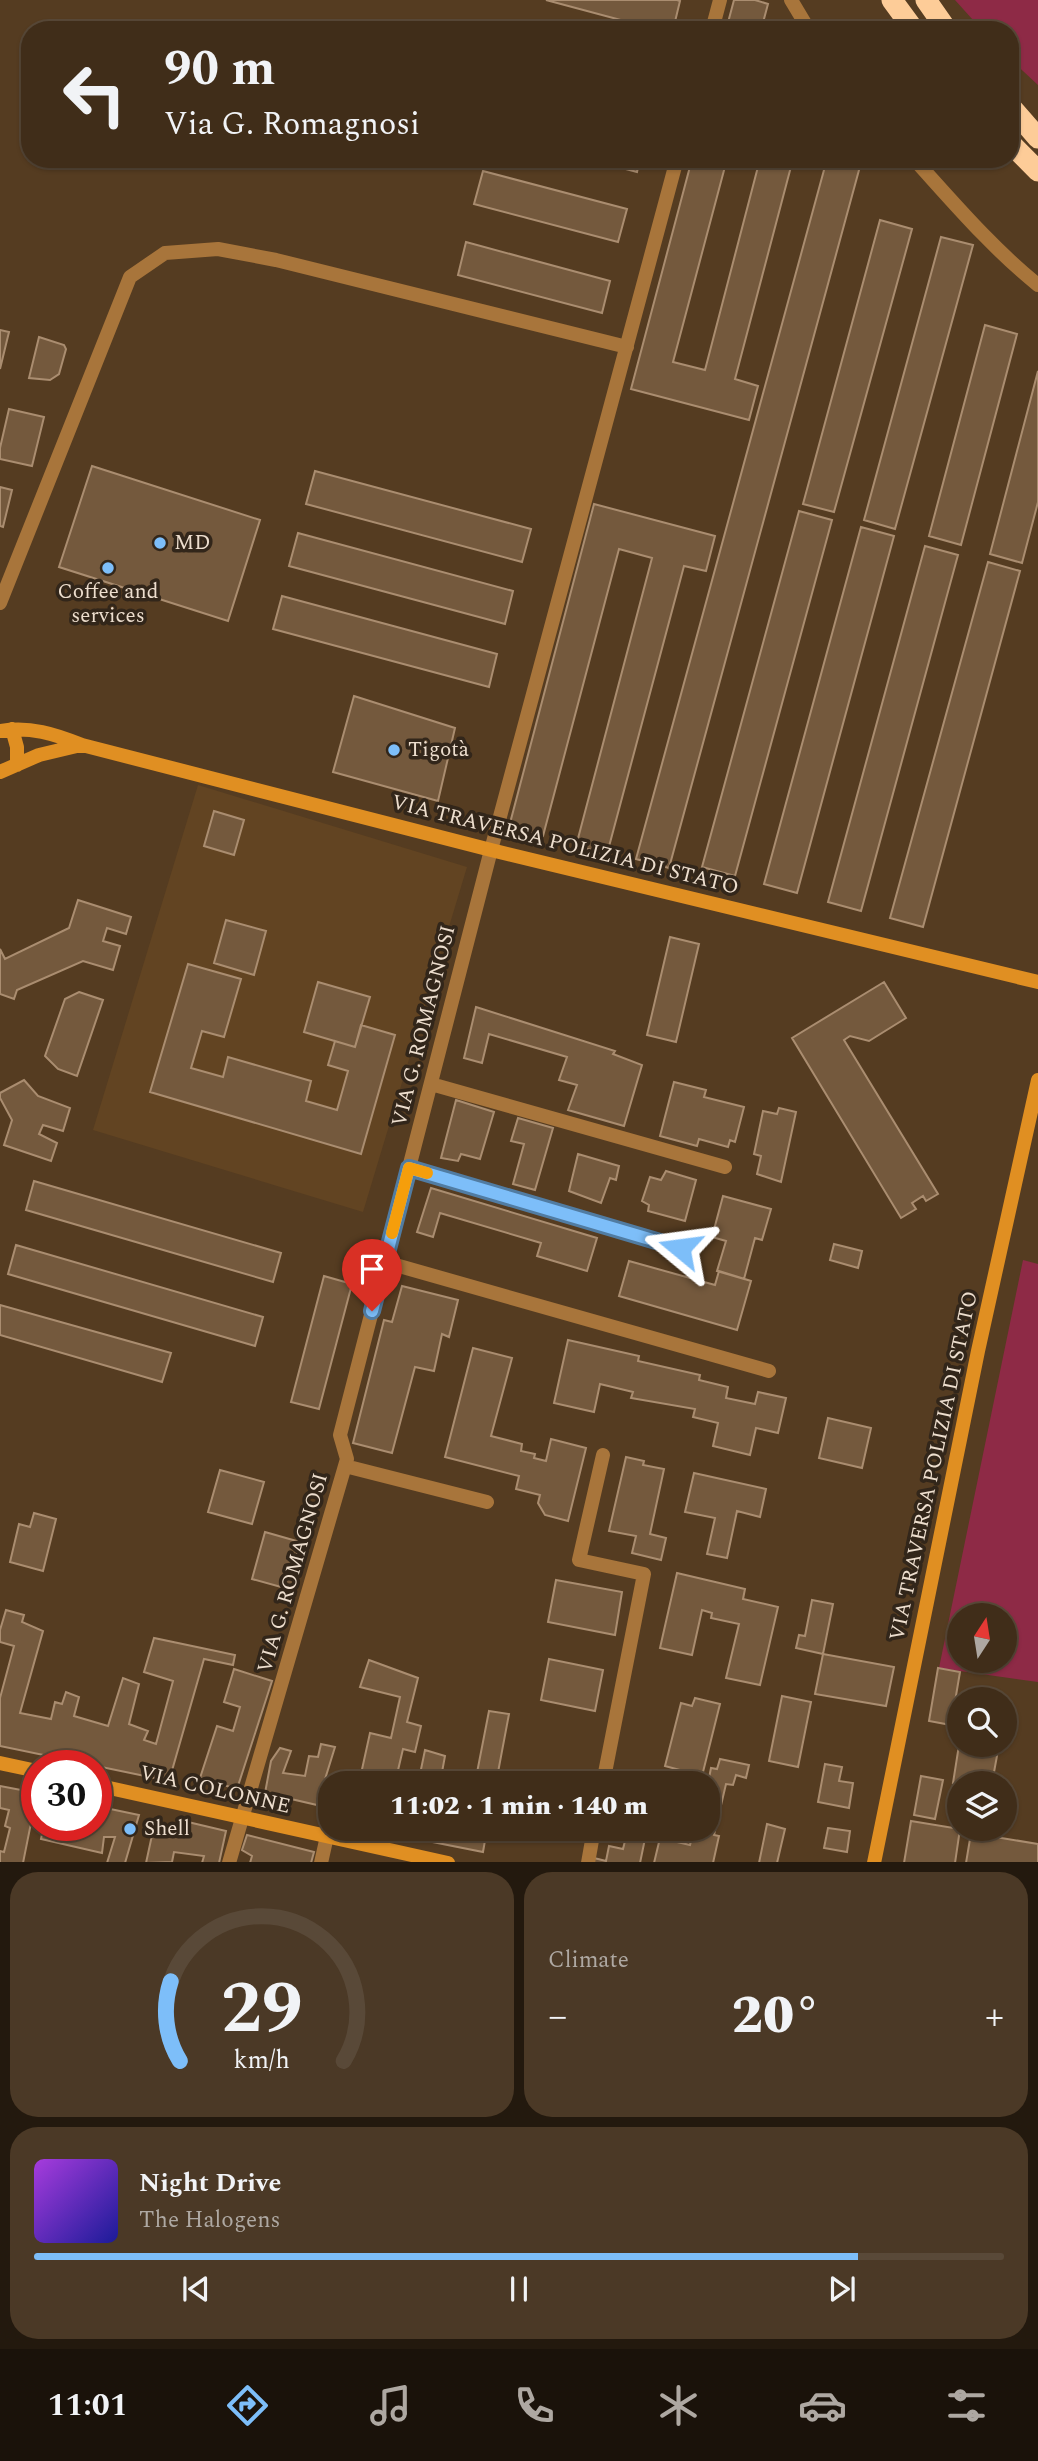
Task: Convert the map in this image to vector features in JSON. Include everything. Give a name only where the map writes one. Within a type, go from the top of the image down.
[{"type":"highway","points":[[892,0],[907,21]]},
{"type":"highway","points":[[926,0],[941,21]]},
{"type":"highway","points":[[1019,116],[1038,138]]},
{"type":"highway","points":[[1019,153],[1038,171]]},
{"type":"street","points":[[714,21],[720,0]]},
{"type":"street","points":[[791,0],[803,21]]},
{"type":"street","name":"VIA G. ROMAGNOSI","points":[[229,1862],[347,1459],[340,1436],[491,850],[675,168]]},
{"type":"street","points":[[922,168],[963,213],[1038,285]]},
{"type":"street","points":[[0,603],[130,277],[165,253],[218,249],[276,260],[627,347]]},
{"type":"street","points":[[4,727],[17,747],[17,765]]},
{"type":"street","name":"VIA TRAVERSA POLIZIA DI STATO","points":[[4,727],[53,734],[82,745],[491,850],[1038,982]]},
{"type":"street","points":[[0,772],[39,755],[82,745]]},
{"type":"street","name":"VIA TRAVERSA POLIZIA DI STATO","points":[[874,1862],[978,1352],[1038,1080]]},
{"type":"street","points":[[431,1084],[725,1167]]},
{"type":"street","points":[[409,1168],[680,1248]]},
{"type":"street","points":[[385,1262],[769,1371]]},
{"type":"street","points":[[603,1455],[579,1560],[644,1574],[605,1771]]},
{"type":"street","points":[[345,1466],[487,1502]]},
{"type":"street","points":[[0,1763],[21,1768]]},
{"type":"street","name":"VIA COLONNE","points":[[112,1789],[318,1834]]},
{"type":"street","points":[[321,1862],[326,1841]]},
{"type":"street","name":"VIA COLONNE","points":[[349,1841],[444,1862]]},
{"type":"street","points":[[588,1862],[592,1841]]},
{"type":"shaded area","points":[[955,0],[1038,0],[1038,85],[1019,67],[1019,21],[974,21]]},
{"type":"shaded area","points":[[198,785],[467,867],[363,1212],[93,1130]]},
{"type":"shaded area","points":[[1023,1260],[1038,1264],[1038,1682],[974,1673],[1017,1673],[1017,1603],[952,1603]]},
{"type":"shaded area","points":[[947,1629],[947,1669],[939,1668]]},
{"type":"building","points":[[546,0],[680,1],[675,21],[624,21]]},
{"type":"building","points":[[734,0],[755,0],[768,4],[763,21],[728,21]]},
{"type":"building","points":[[622,168],[638,168],[637,172]]},
{"type":"building","points":[[690,168],[725,168],[673,362],[705,370],[758,168],[791,168],[735,379],[758,386],[749,420],[631,389]]},
{"type":"building","points":[[825,168],[860,168],[669,868],[636,859]]},
{"type":"building","points":[[483,171],[627,209],[618,242],[474,204]]},
{"type":"building","points":[[880,220],[912,229],[834,512],[803,504]]},
{"type":"building","points":[[941,237],[973,245],[895,529],[864,520]]},
{"type":"building","points":[[466,242],[610,281],[602,313],[458,275]]},
{"type":"building","points":[[985,325],[1017,334],[961,545],[929,536]]},
{"type":"building","points":[[0,330],[9,332],[0,369]]},
{"type":"building","points":[[39,337],[64,345],[66,349],[59,374],[50,380],[29,378]]},
{"type":"building","points":[[1038,371],[1038,502],[1022,563],[990,554]]},
{"type":"building","points":[[9,409],[44,417],[32,466],[0,459]]},
{"type":"building","name":"MD","points":[[92,466],[260,520],[228,621],[59,567]]},
{"type":"building","points":[[315,471],[531,529],[522,562],[306,504]]},
{"type":"building","points":[[0,487],[12,490],[3,527],[0,526]]},
{"type":"building","points":[[594,504],[715,536],[706,571],[684,566],[607,854],[576,846],[652,558],[619,549],[543,836],[509,827]]},
{"type":"building","points":[[799,511],[832,520],[735,876],[702,867]]},
{"type":"building","points":[[861,527],[894,536],[797,893],[764,884]]},
{"type":"building","points":[[298,533],[513,591],[505,624],[289,566]]},
{"type":"building","points":[[925,546],[958,555],[861,911],[828,902]]},
{"type":"building","points":[[988,562],[1020,571],[923,927],[890,918]]},
{"type":"building","points":[[282,596],[497,654],[489,687],[273,629]]},
{"type":"building","name":"Tigotà","points":[[354,696],[455,728],[438,801],[333,772]]},
{"type":"building","points":[[214,811],[244,820],[234,855],[204,846]]},
{"type":"building","points":[[78,900],[131,917],[126,934],[107,928],[103,941],[120,946],[113,970],[83,961],[17,990],[14,999],[0,994],[0,949],[5,959],[69,928]]},
{"type":"building","points":[[226,920],[266,931],[254,975],[214,963]]},
{"type":"building","points":[[670,937],[699,944],[676,1042],[647,1035]]},
{"type":"building","points":[[188,964],[241,979],[224,1037],[202,1031],[191,1068],[223,1077],[228,1057],[311,1081],[306,1101],[337,1110],[348,1071],[328,1065],[335,1041],[355,1047],[361,1025],[395,1035],[361,1154],[150,1092]]},
{"type":"building","points":[[318,982],[370,997],[355,1047],[304,1032]]},
{"type":"building","points":[[884,982],[906,1018],[869,1041],[850,1036],[844,1040],[938,1194],[926,1201],[923,1196],[912,1203],[916,1209],[901,1218],[792,1038]]},
{"type":"building","points":[[79,992],[103,1000],[77,1076],[58,1069],[45,1056],[65,999]]},
{"type":"building","points":[[476,1007],[615,1051],[613,1054],[642,1065],[624,1126],[568,1110],[577,1085],[559,1080],[567,1057],[489,1034],[482,1063],[464,1058]]},
{"type":"building","points":[[24,1080],[38,1096],[70,1108],[63,1131],[43,1125],[39,1134],[57,1143],[51,1161],[4,1145],[12,1120],[0,1093]]},
{"type":"building","points":[[674,1082],[706,1090],[704,1097],[744,1107],[735,1142],[730,1140],[728,1147],[699,1139],[697,1146],[660,1136]]},
{"type":"building","points":[[456,1100],[494,1112],[480,1159],[461,1154],[458,1161],[441,1158]]},
{"type":"building","points":[[779,1108],[796,1112],[781,1182],[757,1174],[761,1156],[754,1154],[763,1111],[777,1114]]},
{"type":"building","points":[[518,1118],[553,1128],[535,1190],[513,1184],[524,1144],[511,1141]]},
{"type":"building","points":[[578,1154],[619,1166],[616,1180],[610,1178],[601,1203],[569,1191]]},
{"type":"building","points":[[666,1171],[696,1180],[685,1221],[648,1211],[649,1205],[642,1201],[650,1177],[661,1180]]},
{"type":"building","points":[[34,1181],[281,1253],[273,1282],[26,1210]]},
{"type":"building","points":[[431,1188],[597,1238],[587,1271],[537,1256],[541,1243],[440,1213],[433,1237],[417,1232]]},
{"type":"building","points":[[723,1196],[771,1209],[762,1240],[755,1238],[744,1279],[717,1271],[726,1241],[712,1237]]},
{"type":"building","points":[[834,1244],[862,1251],[858,1268],[830,1260]]},
{"type":"building","points":[[16,1245],[263,1317],[255,1346],[8,1274]]},
{"type":"building","points":[[629,1261],[715,1285],[719,1271],[751,1281],[737,1330],[619,1296]]},
{"type":"building","points":[[324,1276],[352,1284],[319,1409],[291,1402]]},
{"type":"building","points":[[402,1286],[458,1300],[449,1337],[442,1334],[434,1371],[415,1367],[392,1453],[353,1443],[384,1320],[392,1322]]},
{"type":"building","points":[[0,1305],[171,1353],[162,1382],[0,1335]]},
{"type":"building","points":[[568,1340],[639,1356],[638,1361],[700,1375],[699,1380],[728,1387],[726,1398],[755,1404],[758,1392],[786,1398],[778,1433],[756,1428],[750,1455],[713,1446],[718,1423],[693,1417],[695,1409],[631,1398],[633,1392],[600,1384],[594,1412],[554,1403]]},
{"type":"building","points":[[473,1348],[512,1358],[491,1436],[522,1444],[521,1451],[535,1454],[534,1458],[546,1461],[551,1439],[586,1448],[568,1521],[545,1515],[538,1503],[540,1495],[516,1489],[519,1476],[445,1457]]},
{"type":"building","points":[[828,1418],[871,1428],[862,1468],[819,1458]]},
{"type":"building","points":[[626,1457],[644,1461],[643,1465],[664,1469],[650,1534],[666,1538],[661,1560],[632,1553],[636,1536],[609,1531]]},
{"type":"building","points":[[220,1470],[264,1482],[252,1524],[208,1512]]},
{"type":"building","points":[[694,1473],[766,1489],[760,1517],[737,1511],[727,1558],[707,1554],[715,1518],[685,1512]]},
{"type":"building","points":[[34,1513],[56,1519],[43,1571],[10,1562],[19,1524],[30,1527]]},
{"type":"building","points":[[265,1532],[300,1542],[296,1557],[301,1558],[292,1590],[252,1579]]},
{"type":"building","points":[[677,1573],[745,1589],[743,1599],[778,1607],[760,1685],[726,1678],[739,1624],[711,1618],[712,1613],[702,1610],[692,1655],[660,1648]]},
{"type":"building","points":[[556,1580],[622,1592],[615,1635],[548,1622]]},
{"type":"building","points":[[812,1600],[833,1604],[823,1654],[796,1648],[799,1635],[805,1636]]},
{"type":"building","points":[[6,1610],[24,1615],[22,1622],[43,1631],[20,1713],[51,1719],[55,1702],[62,1704],[66,1692],[79,1697],[74,1716],[108,1726],[123,1678],[139,1684],[129,1724],[148,1731],[144,1740],[156,1744],[173,1681],[144,1672],[154,1638],[235,1655],[233,1665],[204,1659],[169,1781],[112,1769],[112,1750],[21,1750],[0,1746],[0,1698],[14,1646],[0,1642],[0,1630]]},
{"type":"building","points":[[823,1654],[894,1667],[886,1706],[815,1694]]},
{"type":"building","points":[[549,1659],[603,1670],[595,1711],[541,1700]]},
{"type":"building","points":[[369,1660],[418,1678],[407,1722],[421,1726],[415,1752],[403,1749],[398,1771],[362,1771],[370,1733],[391,1738],[400,1697],[360,1687]]},
{"type":"building","points":[[938,1668],[947,1670],[947,1673],[960,1673],[957,1687],[947,1687],[947,1724],[929,1721]]},
{"type":"building","points":[[234,1669],[272,1681],[237,1789],[200,1778],[217,1726],[233,1731],[240,1707],[224,1702]]},
{"type":"building","points":[[782,1696],[811,1702],[798,1767],[769,1761]]},
{"type":"building","points":[[695,1698],[720,1704],[703,1771],[684,1771],[665,1766],[681,1703],[692,1706]]},
{"type":"building","points":[[489,1711],[509,1714],[498,1771],[477,1771]]},
{"type":"building","points":[[321,1744],[335,1747],[328,1771],[318,1771],[317,1805],[265,1793],[271,1761],[280,1748],[291,1751],[283,1773],[305,1776],[309,1756],[318,1757]]},
{"type":"building","points":[[425,1750],[445,1756],[442,1771],[421,1771]]},
{"type":"building","points":[[957,1757],[997,1757],[994,1771],[955,1771]]},
{"type":"building","points":[[720,1759],[749,1765],[746,1778],[736,1775],[733,1785],[726,1784],[720,1810],[720,1771],[710,1771],[711,1768],[717,1769]]},
{"type":"building","points":[[825,1764],[842,1767],[839,1781],[853,1783],[849,1808],[818,1802]]},
{"type":"building","points":[[921,1776],[943,1780],[935,1819],[914,1815]]},
{"type":"building","points":[[0,1786],[21,1790],[21,1841],[27,1841],[23,1862],[0,1862],[0,1851],[4,1852],[10,1828],[5,1826],[9,1810],[0,1808]]},
{"type":"building","points":[[112,1809],[139,1815],[125,1862],[107,1862],[115,1837],[112,1837]]},
{"type":"building","points":[[911,1821],[947,1827],[947,1841],[958,1841],[955,1862],[904,1862]]},
{"type":"building","points":[[188,1822],[226,1831],[219,1862],[202,1862],[204,1856],[174,1852],[172,1862],[146,1862],[154,1826],[185,1834]]},
{"type":"building","points":[[767,1824],[785,1829],[777,1862],[759,1862]]},
{"type":"building","points":[[828,1828],[850,1831],[847,1852],[824,1848]]},
{"type":"building","points":[[247,1835],[314,1852],[311,1862],[250,1862],[252,1856],[242,1850]]},
{"type":"building","points":[[50,1841],[104,1841],[102,1853]]},
{"type":"building","points":[[428,1841],[485,1841],[483,1852]]},
{"type":"building","points":[[625,1841],[645,1841],[640,1862],[593,1862],[594,1858],[606,1861],[609,1846],[623,1849]]},
{"type":"building","points":[[659,1841],[690,1845],[691,1841],[718,1841],[713,1862],[654,1862]]},
{"type":"building","points":[[970,1841],[1017,1841],[1038,1844],[1038,1862],[966,1862]]},
{"type":"slow traffic","points":[[392,1233],[409,1168],[427,1173]]},
{"type":"place","name":"MD","points":[[160,543]]},
{"type":"place","name":"Coffee and services","points":[[108,568]]},
{"type":"place","name":"Tigotà","points":[[394,750]]},
{"type":"place","name":"Shell","points":[[130,1829]]},
{"type":"route","points":[[372,1311],[409,1168],[680,1248]]}]
